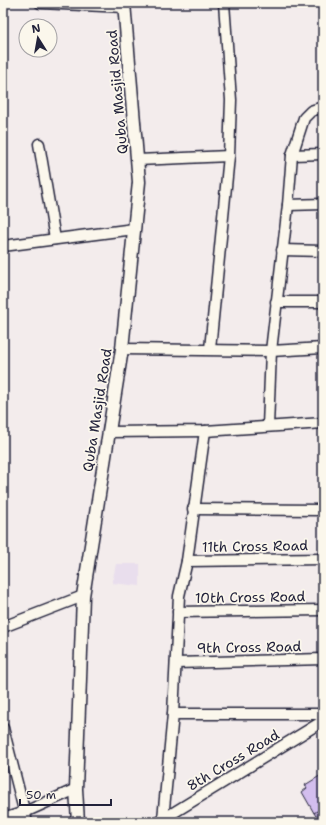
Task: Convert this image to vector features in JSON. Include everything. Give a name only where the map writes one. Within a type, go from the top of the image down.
[{"type":"street","points":[[40,3],[124,5]]},
{"type":"street","points":[[210,349],[228,156],[231,100],[224,3]]},
{"type":"street","name":"Quba Masjid Road","points":[[78,822],[76,789],[83,596],[122,349],[139,182],[124,5]]},
{"type":"street","points":[[268,426],[271,351],[288,205],[292,155],[304,118],[311,111],[323,107]]},
{"type":"street","points":[[39,144],[55,239]]},
{"type":"street","points":[[292,155],[323,154]]},
{"type":"street","points":[[138,160],[228,156]]},
{"type":"street","points":[[288,205],[323,204]]},
{"type":"street","points":[[3,246],[134,229]]},
{"type":"street","points":[[282,250],[323,251]]},
{"type":"street","points":[[276,302],[323,302]]},
{"type":"street","points":[[122,349],[271,351],[323,348]]},
{"type":"street","points":[[109,432],[205,431],[323,423]]},
{"type":"street","points":[[161,820],[173,714],[179,596],[186,561],[205,431]]},
{"type":"street","points":[[193,508],[323,510]]},
{"type":"street","name":"11th Cross Road","points":[[186,561],[323,559]]},
{"type":"street","points":[[3,627],[83,596]]},
{"type":"street","name":"10th Cross Road","points":[[178,612],[323,610]]},
{"type":"street","name":"9th Cross Road","points":[[176,663],[323,659]]},
{"type":"street","points":[[173,714],[323,714]]},
{"type":"street","name":"8th Cross Road","points":[[161,820],[323,721]]},
{"type":"street","points":[[3,728],[28,822]]},
{"type":"street","points":[[3,819],[25,812],[76,789]]},
{"type":"shaded area","points":[[116,564],[140,564],[140,586],[112,583]]},
{"type":"building","points":[[323,774],[323,807],[314,813],[302,792],[307,788],[305,785]]}]
